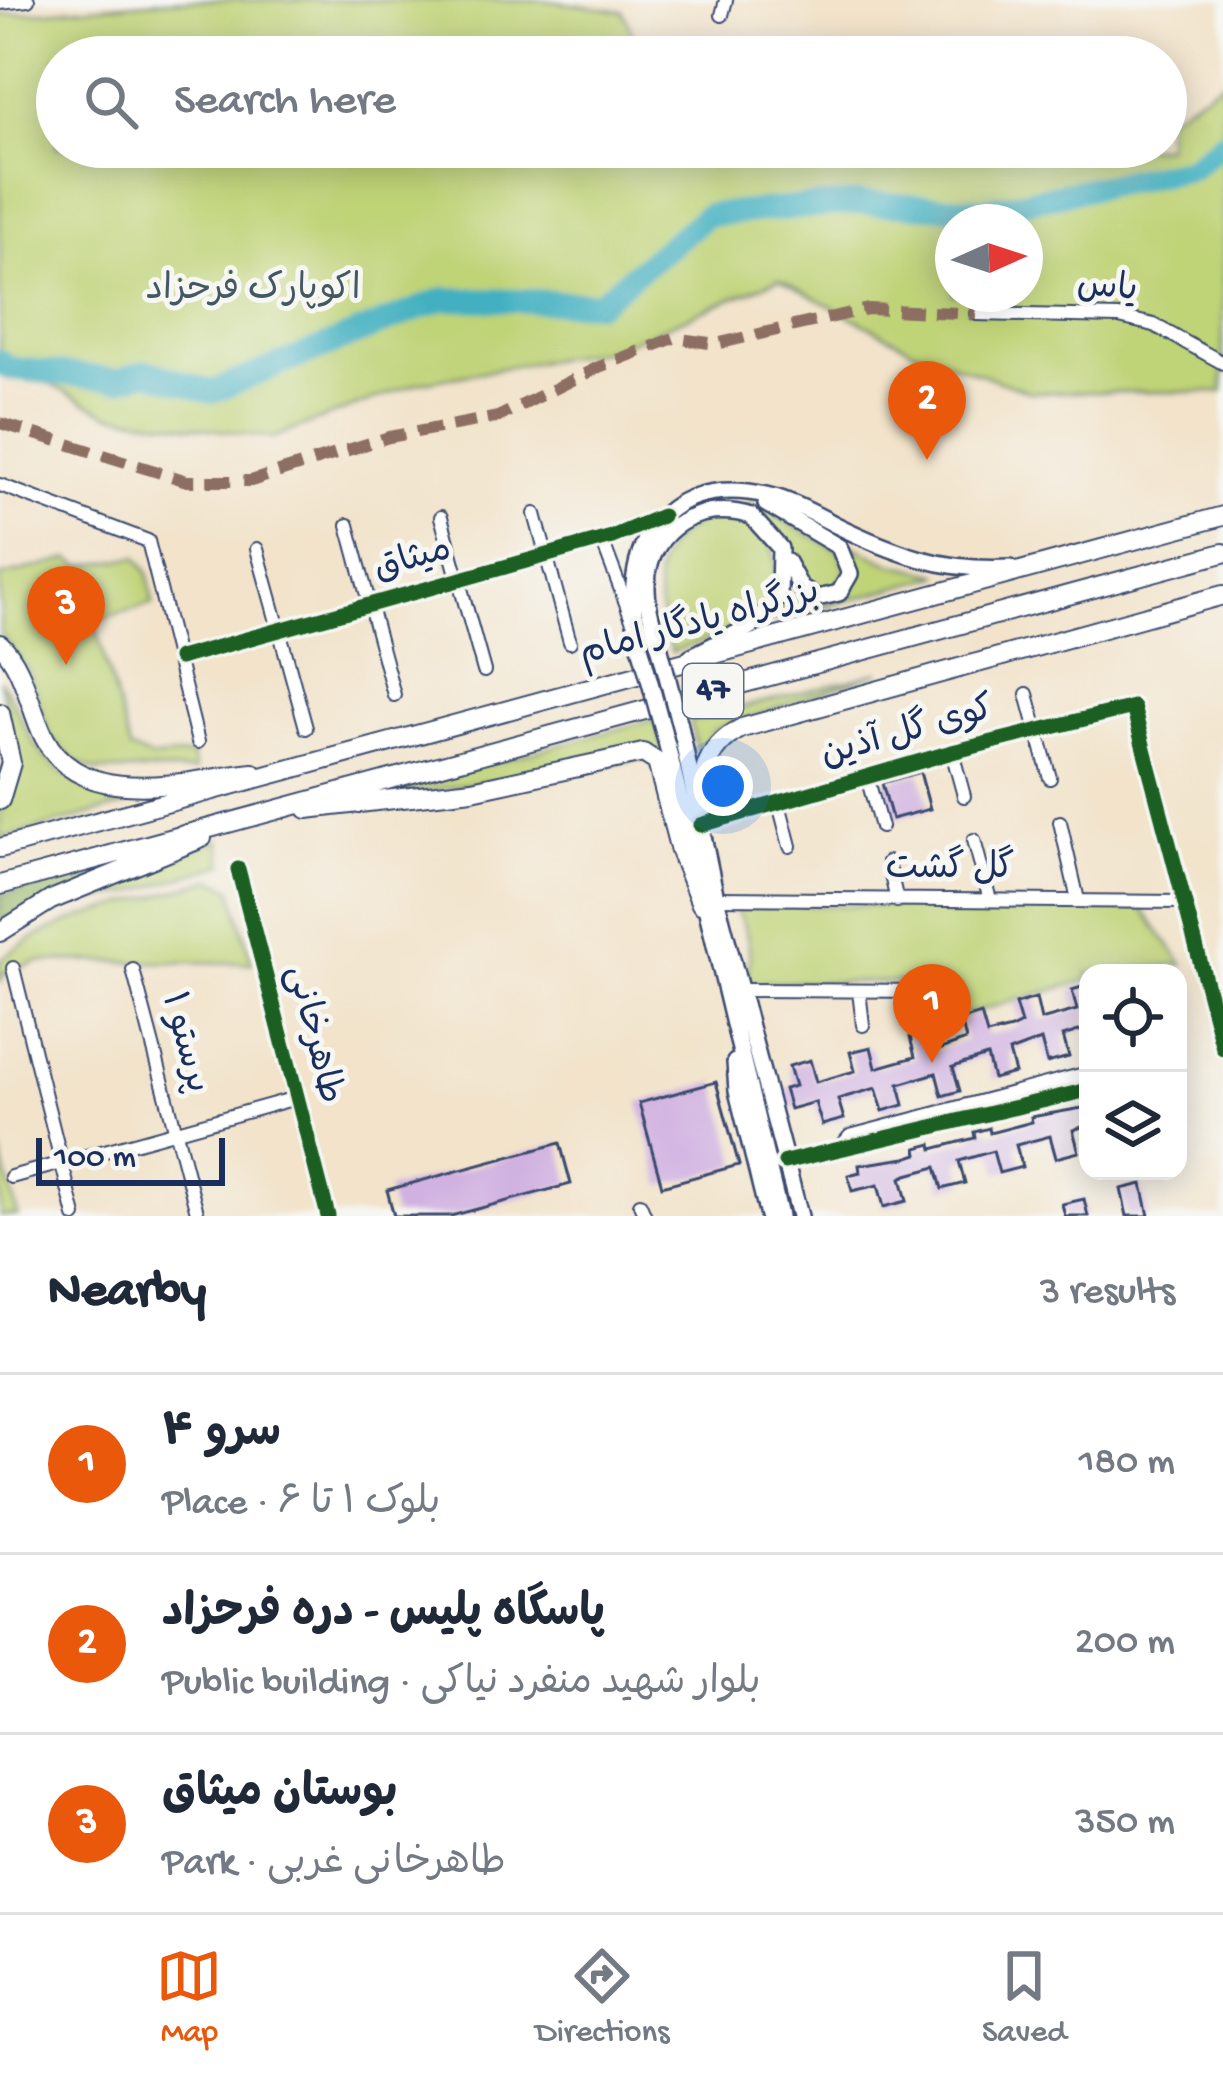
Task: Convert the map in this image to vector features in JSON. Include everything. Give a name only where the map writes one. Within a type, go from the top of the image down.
[{"type":"highway","name":"بزرگراه یادگار امام","points":[[0,848],[1061,564],[1223,516]]},
{"type":"highway","name":"بزرگراه یادگار امام","points":[[0,885],[1223,554]]},
{"type":"highway","points":[[701,825],[705,764],[715,746],[742,728],[1223,595]]},
{"type":"highway","points":[[0,644],[56,756],[104,783],[157,784],[305,766]]},
{"type":"highway","points":[[0,665],[26,692]]},
{"type":"highway","points":[[0,712],[11,763],[0,800]]},
{"type":"highway","points":[[0,932],[51,899],[161,858],[254,815],[472,790],[643,753],[657,762],[680,851],[709,901]]},
{"type":"main road","points":[[742,495],[782,511],[839,548],[850,568],[844,588],[829,597],[806,593],[758,521],[734,511],[708,511],[676,525],[660,542],[647,580],[701,825],[709,901],[743,991],[800,1216]]},
{"type":"main road","points":[[780,1216],[735,1035],[709,901],[633,622],[635,563],[662,516],[694,496],[742,495],[782,499],[878,546],[943,567],[1061,564]]},
{"type":"main road","points":[[678,664],[752,626],[773,607],[782,584],[780,548]]},
{"type":"main road","points":[[735,1035],[737,1091],[768,1216]]},
{"type":"street","points":[[0,3],[28,0]]},
{"type":"street","points":[[722,15],[726,0]]},
{"type":"street","name":"یاس","points":[[976,314],[1119,317],[1154,325],[1223,363]]},
{"type":"street","points":[[0,485],[145,538],[198,742]]},
{"type":"street","points":[[535,514],[570,642]]},
{"type":"street","name":"میثاق","points":[[179,658],[602,540],[662,516]]},
{"type":"street","points":[[441,517],[484,671]]},
{"type":"street","points":[[347,525],[394,695]]},
{"type":"street","points":[[602,540],[633,622]]},
{"type":"street","points":[[257,549],[306,728]]},
{"type":"street","points":[[1027,694],[1050,778]]},
{"type":"street","name":"کوی گل آذین","points":[[701,825],[952,752],[1132,707],[1184,902]]},
{"type":"street","points":[[952,752],[964,796]]},
{"type":"street","points":[[867,777],[881,827]]},
{"type":"street","points":[[778,801],[790,846]]},
{"type":"street","points":[[1060,823],[1078,900]]},
{"type":"street","points":[[974,840],[989,900]]},
{"type":"street","points":[[888,862],[897,901]]},
{"type":"street","name":"طاهرخانی","points":[[238,869],[328,1216]]},
{"type":"street","name":"گل گشت","points":[[709,901],[1184,902]]},
{"type":"street","points":[[1184,902],[1223,1048]]},
{"type":"street","points":[[13,968],[75,1216]]},
{"type":"street","name":"پرستو ۱","points":[[134,970],[198,1216]]},
{"type":"street","points":[[743,991],[942,991]]},
{"type":"street","points":[[859,991],[863,1024]]},
{"type":"street","points":[[839,1149],[850,1136],[1079,1075]]},
{"type":"street","points":[[785,1162],[839,1149],[855,1150],[1079,1092]]},
{"type":"street","points":[[10,1177],[296,1098]]},
{"type":"green space","name":"اکوپارک فرحزاد","points":[[175,0],[542,0],[623,11],[634,36],[36,36],[36,168],[1187,168],[1187,104],[1223,81],[1223,392],[1030,392],[917,351],[779,279],[611,349],[418,383],[272,438],[109,414],[0,359],[0,15]]},
{"type":"green space","points":[[749,501],[839,551],[846,570],[836,588],[812,591],[768,525],[746,509]]},
{"type":"green space","points":[[710,517],[745,521],[765,536],[775,561],[774,588],[753,620],[672,652],[657,590],[662,558],[687,530]]},
{"type":"green space","points":[[854,546],[892,564],[941,575],[774,621],[789,595],[813,608],[852,592],[859,569]]},
{"type":"green space","points":[[137,557],[148,573],[153,604],[94,620],[130,750],[152,758],[192,755],[195,771],[97,771],[75,761],[51,738],[28,670],[0,634],[0,577],[70,559],[81,566]]},
{"type":"green space","points":[[880,672],[715,730],[697,752],[690,721]]},
{"type":"green space","points":[[0,680],[37,747],[71,779],[113,791],[204,784],[0,839],[0,810],[17,760]]},
{"type":"green space","points":[[655,719],[667,768],[658,756],[343,803]]},
{"type":"green space","points":[[220,839],[224,864],[132,893],[65,904],[62,899]]},
{"type":"green space","points":[[159,853],[0,925],[0,895]]},
{"type":"green space","points":[[212,879],[232,888],[252,963],[39,961],[4,973],[0,983],[0,960],[50,930]]},
{"type":"green space","points":[[733,905],[1141,907],[1183,964],[1079,964],[1079,983],[953,1018],[945,982],[747,982],[750,961],[743,924]]},
{"type":"green space","points":[[0,1150],[18,1216],[0,1216]]},
{"type":"building","points":[[920,772],[930,809],[892,819],[882,783]]},
{"type":"building","points":[[1079,988],[1079,1031],[1063,1036],[1069,1057],[1047,1063],[1041,1040],[1009,1052],[1015,1073],[993,1079],[987,1056],[953,1067],[960,1091],[942,1096],[936,1073],[899,1084],[904,1105],[883,1111],[876,1088],[838,1099],[844,1119],[822,1125],[815,1102],[790,1109],[784,1089],[795,1086],[789,1066],[810,1060],[816,1082],[855,1071],[850,1052],[871,1047],[876,1068],[915,1057],[910,1037],[930,1032],[936,1051],[966,1040],[961,1020],[981,1014],[987,1035],[1011,1029],[1021,1024],[1015,1004],[1036,998],[1041,1020],[1077,1010],[1072,990]]},
{"type":"building","points":[[716,1082],[739,1165],[662,1186],[639,1103]]},
{"type":"building","points":[[1079,1109],[1079,1128],[1073,1130],[1079,1152],[1056,1158],[1050,1136],[1016,1145],[1022,1167],[999,1173],[993,1151],[959,1161],[965,1183],[942,1189],[936,1167],[907,1175],[901,1178],[907,1201],[884,1207],[878,1185],[852,1191],[848,1175],[860,1172],[859,1165],[906,1158],[918,1154],[917,1148],[932,1144],[933,1149],[975,1138],[974,1132],[989,1128],[990,1133],[1032,1122],[1031,1117]]},
{"type":"building","points":[[560,1143],[571,1184],[451,1216],[394,1216],[387,1190]]},
{"type":"building","points":[[1142,1184],[1149,1216],[1127,1216],[1121,1189]]},
{"type":"building","points":[[1084,1199],[1088,1216],[1065,1216],[1062,1204]]},
{"type":"waterway","points":[[0,361],[8,368],[118,380],[147,371],[212,392],[443,299],[598,303],[707,215],[861,203],[987,209],[1190,168],[1223,142]]},
{"type":"marked path","points":[[0,423],[187,481],[251,481],[389,437],[498,417],[599,367],[674,338],[716,344],[868,309],[976,314]]},
{"type":"cycle path","points":[[179,658],[612,537],[662,516]]},
{"type":"cycle path","points":[[701,825],[952,752],[1133,707],[1223,1048]]},
{"type":"cycle path","points":[[238,869],[328,1216]]},
{"type":"cycle path","points":[[785,1162],[1079,1092]]},
{"type":"place","name":"پاسگاه پلیس - دره فرحزاد","points":[[927,460]]},
{"type":"place","name":"بوستان میثاق","points":[[66,665]]},
{"type":"place","name":"سرو ۴","points":[[932,1063]]}]
